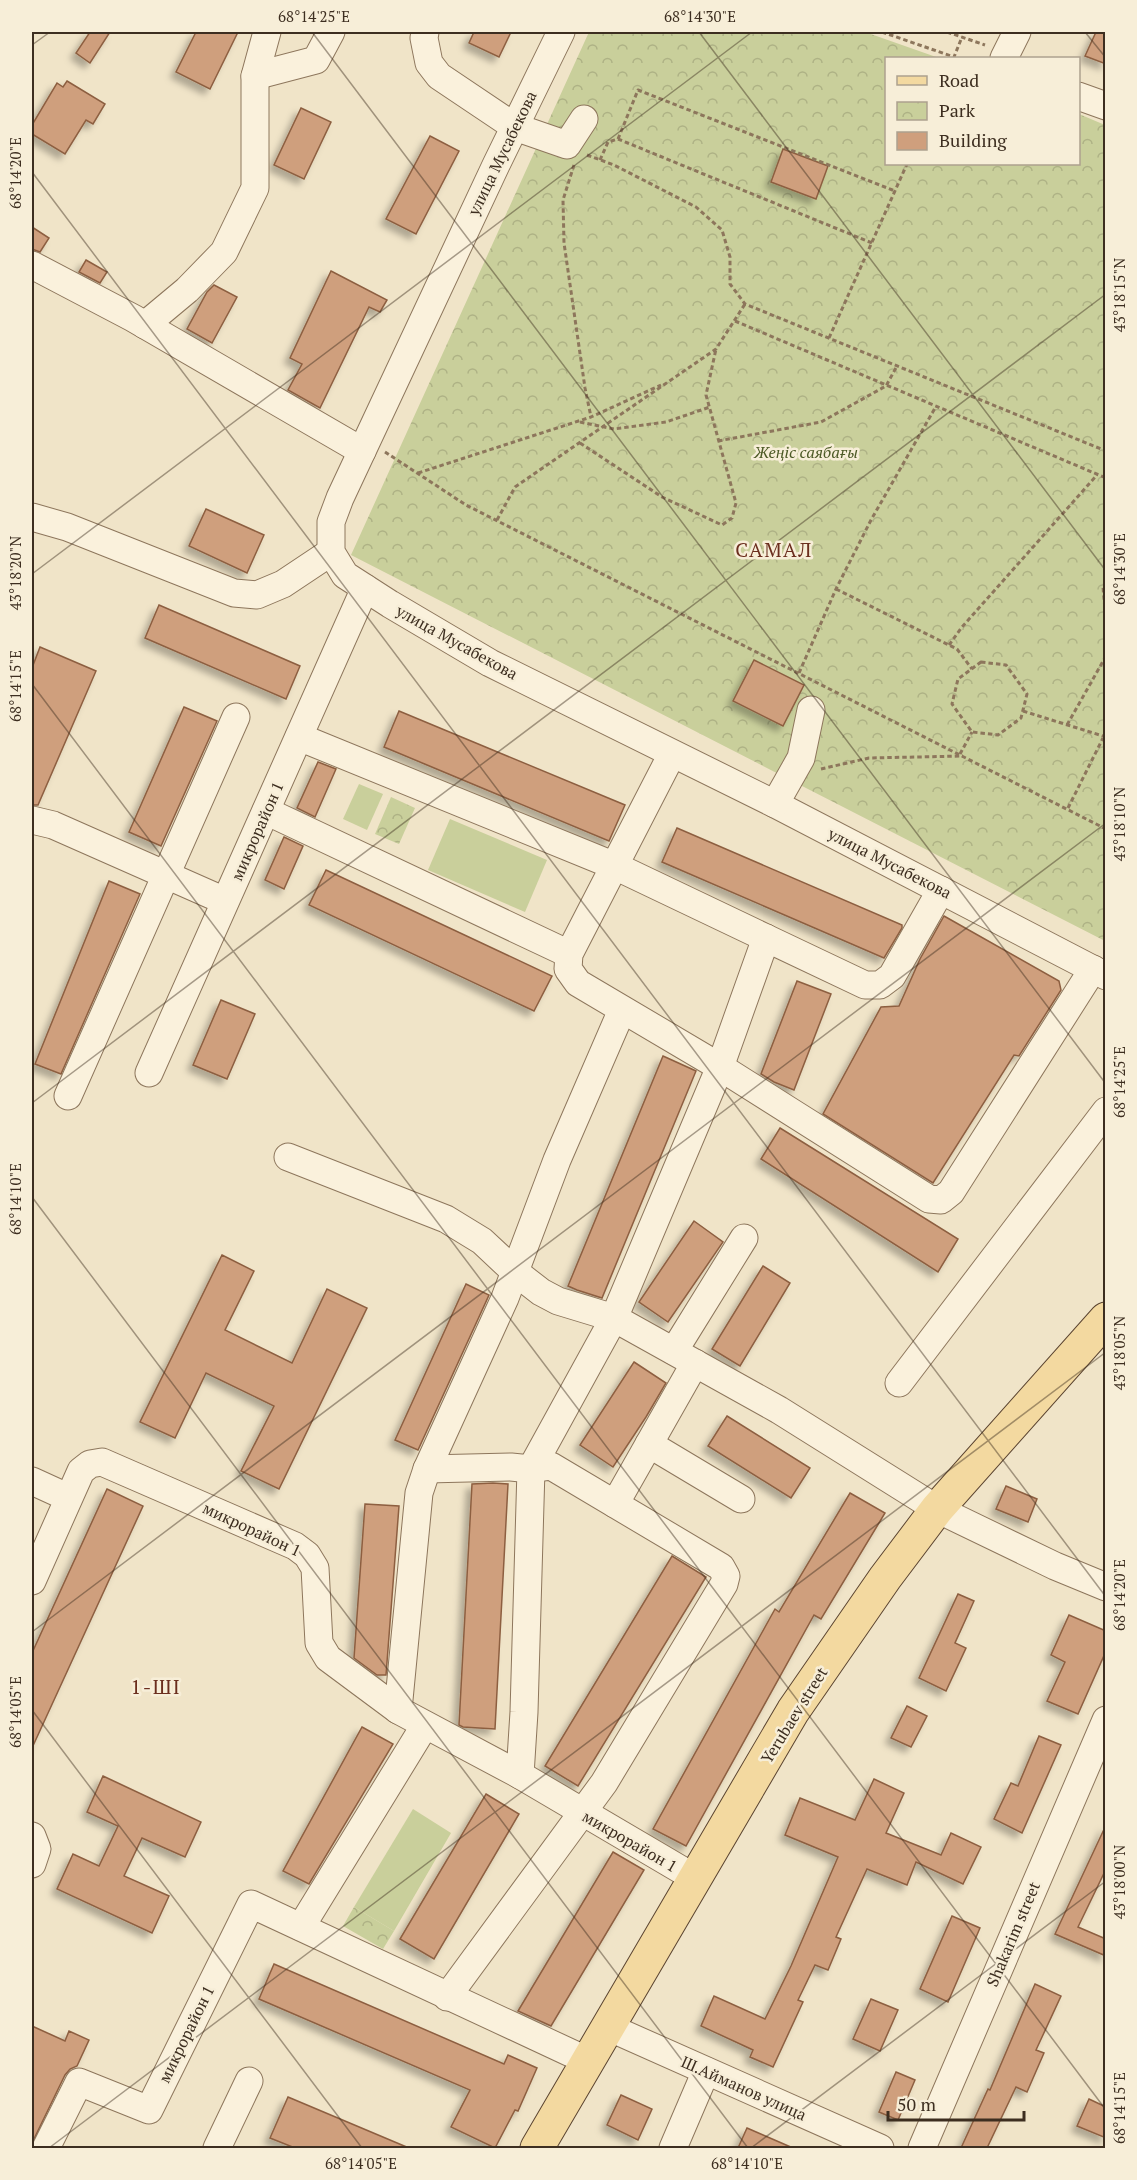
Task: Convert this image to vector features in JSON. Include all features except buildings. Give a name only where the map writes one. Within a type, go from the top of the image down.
[{"type":"main road","name":"Yerubaev street","points":[[537,2148],[793,1711],[885,1578],[937,1509],[1106,1319]]},
{"type":"street","points":[[145,325],[187,290],[224,252],[255,188],[255,76],[267,32]]},
{"type":"street","points":[[255,76],[316,60],[331,32]]},
{"type":"street","points":[[425,32],[429,63],[439,76],[514,127],[572,148],[584,119]]},
{"type":"street","name":"улица Мусабекова","points":[[561,32],[514,127],[373,451],[331,522],[331,552],[345,575],[490,663],[775,804],[1099,973]]},
{"type":"street","points":[[1004,57],[1017,32]]},
{"type":"street","points":[[1080,97],[1106,106]]},
{"type":"street","points":[[32,265],[373,451]]},
{"type":"street","points":[[32,517],[67,528],[234,593],[257,595],[283,584],[331,552]]},
{"type":"street","name":"микрорайон 1","points":[[149,1073],[365,588]]},
{"type":"street","points":[[775,804],[801,758],[811,710]]},
{"type":"street","points":[[68,1096],[236,717]]},
{"type":"street","points":[[299,736],[615,866],[865,985],[880,985],[892,976],[941,890]]},
{"type":"street","points":[[672,754],[569,954],[568,969],[578,983],[720,1067],[929,1199],[941,1200],[951,1192],[1099,973]]},
{"type":"street","points":[[266,811],[569,954]]},
{"type":"street","points":[[32,820],[53,825],[225,902]]},
{"type":"street","points":[[520,1775],[531,1469],[614,1318],[720,1067],[766,938]]},
{"type":"street","points":[[398,1710],[419,1493],[427,1469],[505,1298],[557,1160],[622,1011]]},
{"type":"street","points":[[899,1383],[1106,1111]]},
{"type":"street","points":[[288,1157],[446,1219],[482,1241],[541,1292],[558,1301],[614,1318],[779,1410],[937,1509],[1055,1566],[1106,1587]]},
{"type":"street","points":[[615,1504],[649,1444],[684,1357],[744,1238]]},
{"type":"street","points":[[649,1444],[741,1499]]},
{"type":"street","name":"микрорайон 1","points":[[32,1581],[81,1471],[90,1464],[102,1462],[295,1546],[307,1555],[315,1568],[319,1643],[328,1658],[398,1710],[520,1775],[695,1878]]},
{"type":"street","points":[[427,1469],[511,1467],[531,1469],[551,1466],[721,1567],[726,1576],[724,1584],[604,1783],[447,1997]]},
{"type":"street","points":[[32,1481],[68,1497]]},
{"type":"street","name":"Shakarim street","points":[[922,2148],[1106,1720]]},
{"type":"street","points":[[302,1928],[425,1725]]},
{"type":"street","points":[[32,1836],[37,1849],[32,1864]]},
{"type":"street","name":"микрорайон 1","points":[[46,2148],[79,2082],[149,2110],[251,1904],[588,2061]]},
{"type":"street","name":"Ш.Айманов улица","points":[[608,2027],[880,2148]]},
{"type":"street","points":[[673,2148],[706,2071]]},
{"type":"street","points":[[218,2148],[249,2081]]},
{"type":"path","points":[[882,32],[951,57]]},
{"type":"path","points":[[947,32],[962,37],[954,57]]},
{"type":"path","points":[[618,139],[638,90],[895,191]]},
{"type":"path","points":[[600,160],[608,142],[618,139],[872,243]]},
{"type":"path","points":[[591,417],[564,243],[563,200],[572,148],[696,207],[722,230],[730,257],[730,284],[745,304],[1106,451]]},
{"type":"path","points":[[829,338],[907,165]]},
{"type":"path","points":[[497,520],[515,488],[716,349],[745,304]]},
{"type":"path","points":[[735,321],[1106,478]]},
{"type":"path","points":[[580,442],[662,497],[722,525],[732,518],[736,503],[706,395],[716,349]]},
{"type":"path","points":[[718,441],[821,422],[886,386],[897,366]]},
{"type":"path","points":[[418,473],[591,417],[669,381]]},
{"type":"path","points":[[577,422],[614,429],[666,422],[710,407]]},
{"type":"path","points":[[799,673],[836,589],[871,520],[935,407]]},
{"type":"path","points":[[373,451],[418,473],[466,505],[1106,829]]},
{"type":"path","points":[[949,645],[962,627],[1097,475]]},
{"type":"path","points":[[1106,581],[1102,587],[1106,621]]},
{"type":"path","points":[[836,589],[957,649],[972,669]]},
{"type":"path","points":[[1066,725],[1106,656]]},
{"type":"path","points":[[981,662],[1006,665],[1027,694],[1021,718],[998,735],[972,732],[952,704],[958,679],[972,669],[981,662]]},
{"type":"path","points":[[1023,711],[1104,737],[1067,808]]},
{"type":"path","points":[[960,754],[972,732]]},
{"type":"path","points":[[791,777],[869,758],[965,756]]},
{"type":"green space","name":"Жеңіс саябағы","points":[[589,32],[865,32],[936,57],[885,57],[885,165],[1080,165],[1080,114],[1105,125],[1105,941],[351,555]]},
{"type":"green space","points":[[359,784],[383,794],[367,830],[343,819]]},
{"type":"green space","points":[[391,797],[415,808],[399,844],[375,834]]},
{"type":"green space","points":[[450,819],[547,860],[525,912],[428,870]]},
{"type":"green space","points":[[413,1809],[451,1833],[394,1931],[354,1907]]},
{"type":"green space","points":[[354,1907],[394,1931],[383,1949],[343,1926]]},
{"type":"district","name":"САМАЛ","points":[[774,550]]},
{"type":"district","name":"1-ШІ","points":[[156,1687]]}]
